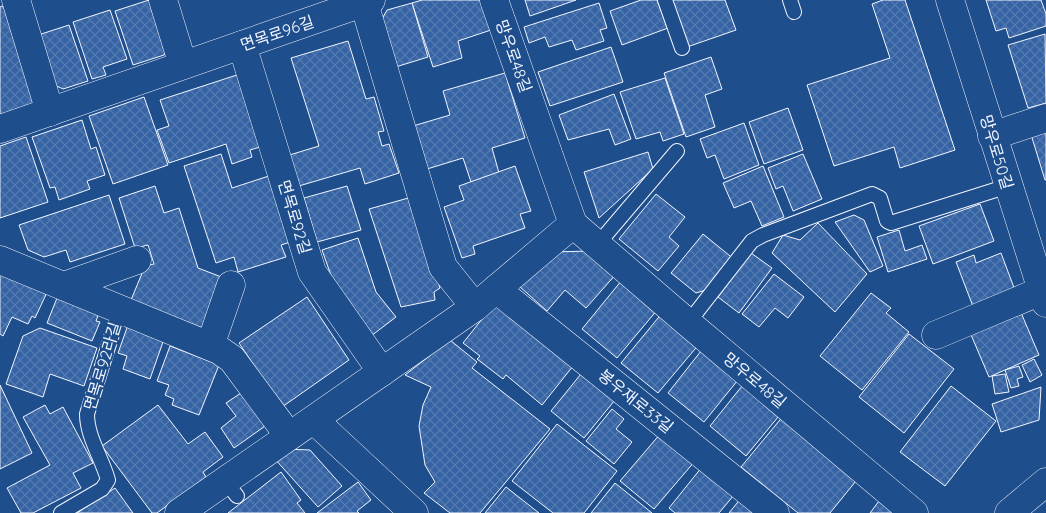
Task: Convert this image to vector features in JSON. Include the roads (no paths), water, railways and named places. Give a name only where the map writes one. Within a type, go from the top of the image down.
[{"type":"street","points":[[16,0],[50,112]]},
{"type":"street","points":[[163,0],[183,65]]},
{"type":"street","name":"망우로48길","points":[[494,0],[573,224],[914,513]]},
{"type":"street","name":"망우로50길","points":[[950,0],[1043,297]]},
{"type":"street","points":[[368,1],[443,267],[475,307]]},
{"type":"street","name":"면목로96길","points":[[0,129],[368,1]]},
{"type":"street","name":"면목로92길","points":[[242,45],[312,272],[382,372]]},
{"type":"street","points":[[992,136],[1046,118]]},
{"type":"street","points":[[179,513],[231,489],[289,436],[475,307],[573,224]]},
{"type":"street","name":"면목로92라길","points":[[0,260],[210,346],[232,359],[289,436]]},
{"type":"street","points":[[64,286],[137,260]]},
{"type":"street","points":[[210,346],[231,285]]},
{"type":"street","name":"봉우재로33길","points":[[496,289],[775,513]]},
{"type":"street","points":[[936,335],[1043,297]]},
{"type":"street","points":[[314,420],[414,513]]},
{"type":"street","points":[[1009,513],[1046,482]]},
{"type":"lane","points":[[665,0],[682,48]]},
{"type":"lane","points":[[597,245],[677,150]]},
{"type":"lane","points":[[688,323],[747,246],[763,235],[872,194],[880,198],[887,220],[891,223],[1008,186]]},
{"type":"lane","name":"면목로92라길","points":[[61,513],[102,489],[108,480],[86,425],[86,414],[120,309]]}]
